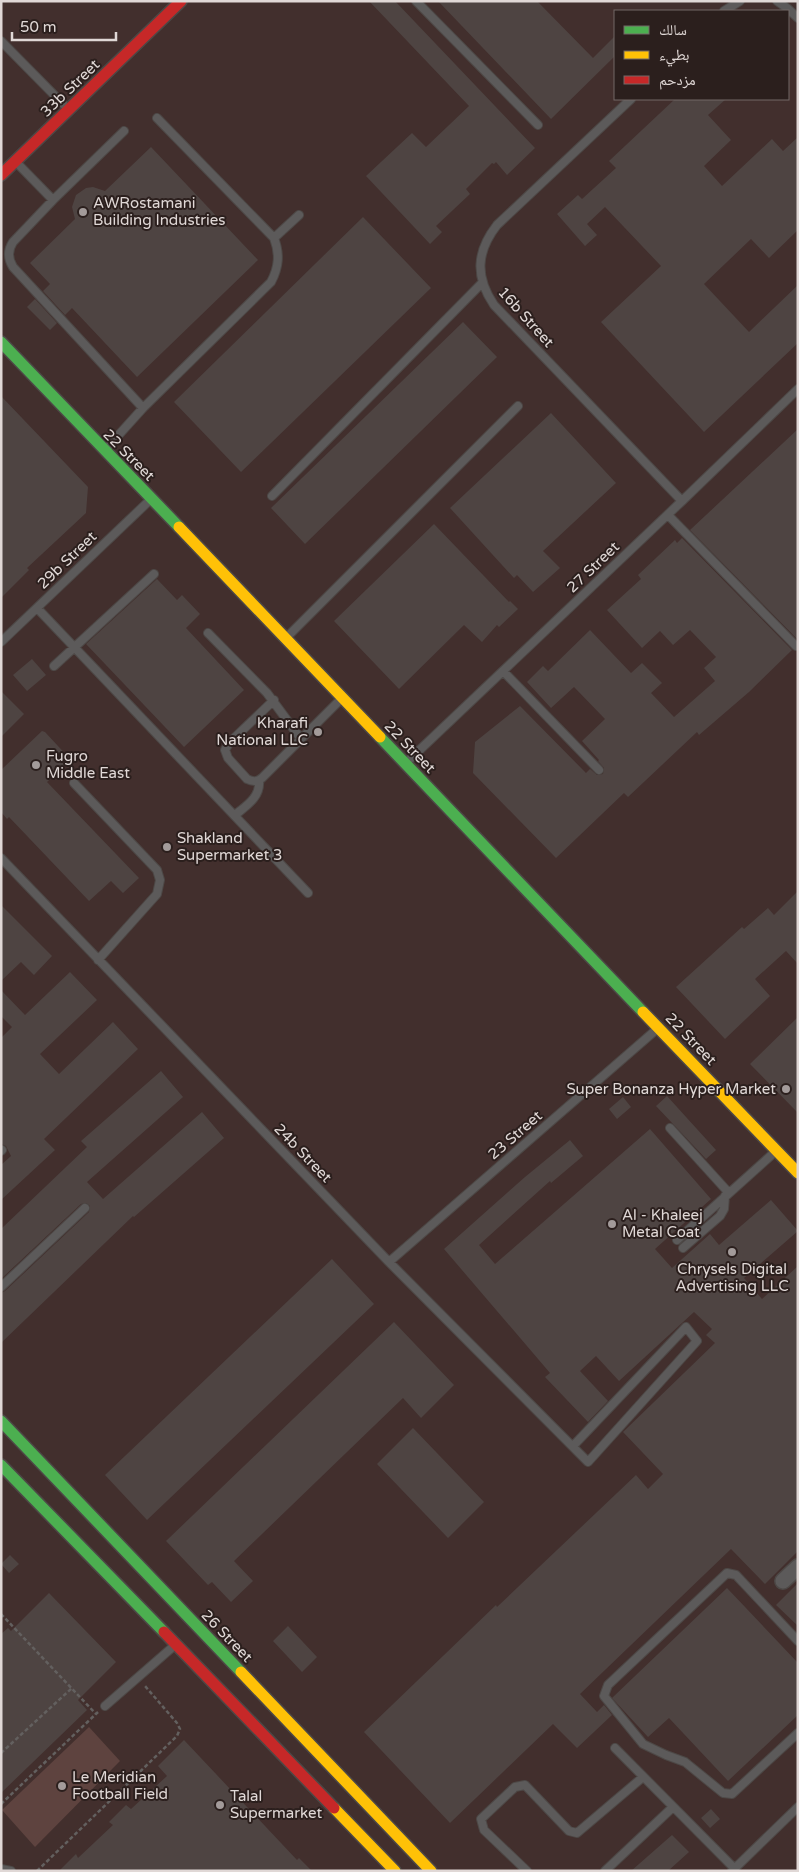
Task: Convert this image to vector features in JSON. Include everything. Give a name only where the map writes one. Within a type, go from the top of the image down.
[{"type":"street","name":"33b Street","points":[[1,175],[181,1]]},
{"type":"street","name":"22 Street","points":[[1,342],[798,1173]]},
{"type":"street","name":"26 Street","points":[[1,1421],[431,1871]]},
{"type":"street","points":[[1,1465],[395,1871]]},
{"type":"street","points":[[783,1581],[798,1567]]},
{"type":"lane","points":[[416,1],[538,126]]},
{"type":"lane","points":[[725,10],[740,1]]},
{"type":"lane","points":[[777,1],[798,18]]},
{"type":"lane","points":[[1,41],[68,110]]},
{"type":"lane","name":"16b Street","points":[[630,100],[497,225],[489,235],[484,246],[480,264],[482,283],[494,305],[682,501]]},
{"type":"lane","points":[[104,451],[143,408],[271,282],[278,264],[277,247],[274,238],[157,118]]},
{"type":"lane","points":[[124,131],[13,242],[9,252],[10,263],[143,408]]},
{"type":"lane","points":[[15,162],[53,200]]},
{"type":"lane","points":[[274,238],[299,215]]},
{"type":"lane","points":[[272,496],[482,283]]},
{"type":"lane","name":"27 Street","points":[[406,764],[798,389]]},
{"type":"lane","points":[[285,638],[518,406]]},
{"type":"lane","name":"29b Street","points":[[1,642],[151,498]]},
{"type":"lane","points":[[668,515],[796,646]]},
{"type":"lane","points":[[54,666],[154,574]]},
{"type":"lane","points":[[37,608],[308,893]]},
{"type":"lane","points":[[208,633],[274,700],[301,739]]},
{"type":"lane","points":[[504,671],[599,770]]},
{"type":"lane","points":[[274,700],[229,743],[225,750],[228,758],[248,779],[255,782],[342,698]]},
{"type":"lane","points":[[234,816],[255,798],[259,790],[259,780]]},
{"type":"lane","points":[[74,783],[158,870],[160,880],[157,894],[98,960]]},
{"type":"lane","name":"24b Street","points":[[1,858],[389,1262],[572,1446],[588,1462],[697,1341],[686,1327],[572,1446]]},
{"type":"lane","name":"23 Street","points":[[389,1262],[659,1028]]},
{"type":"lane","points":[[670,1128],[727,1195]]},
{"type":"lane","points":[[677,1240],[776,1150]]},
{"type":"lane","points":[[683,1248],[720,1216],[724,1209],[727,1195]]},
{"type":"lane","points":[[1,1286],[85,1208]]},
{"type":"lane","points":[[798,1642],[736,1575],[728,1573],[608,1685],[604,1696],[643,1744],[685,1762],[723,1793],[732,1794],[798,1733]]},
{"type":"lane","points":[[105,1706],[175,1645]]},
{"type":"lane","points":[[615,1748],[733,1870],[798,1808]]},
{"type":"lane","points":[[527,1871],[484,1830],[481,1819],[515,1787],[525,1785],[569,1831],[577,1833],[643,1777]]},
{"type":"lane","points":[[605,1871],[673,1807]]},
{"type":"lane","points":[[1,1869],[12,1871]]},
{"type":"path","points":[[1,1614],[96,1714]]},
{"type":"path","points":[[37,1871],[179,1733],[177,1723],[137,1678]]},
{"type":"path","points":[[1,1753],[72,1688]]},
{"type":"path","points":[[1,1804],[105,1706]]},
{"type":"shaded area","points":[[1,1],[798,1],[798,1871],[1,1871]]},
{"type":"shaded area","name":"Le Meridian Football Field","points":[[89,1727],[120,1761],[35,1847],[2,1810]]},
{"type":"building","points":[[369,1],[395,1],[535,148],[507,175],[496,162],[492,163],[466,189],[470,194],[436,226],[442,232],[430,244],[366,176],[412,133],[426,147],[469,106]]},
{"type":"building","points":[[438,1],[537,1],[593,58],[614,37],[614,57],[551,119]]},
{"type":"building","points":[[674,100],[725,100],[708,115],[731,140],[704,166],[722,186],[772,139],[783,151],[798,137],[798,230],[769,258],[751,239],[704,284],[749,332],[798,285],[798,343],[704,432],[601,322],[661,266],[605,207],[587,224],[597,235],[585,246],[557,214],[578,195],[582,199],[616,168],[609,161]]},
{"type":"building","points":[[151,147],[258,260],[137,377],[72,308],[65,315],[43,291],[50,284],[30,263],[75,219],[72,207],[76,195],[86,188],[93,187],[105,191]]},
{"type":"building","points":[[363,217],[431,288],[241,472],[174,402]]},
{"type":"building","points":[[35,299],[57,323],[50,330],[27,307]]},
{"type":"building","points":[[463,322],[497,357],[305,544],[271,508]]},
{"type":"building","points":[[1,396],[88,487],[86,513],[27,568],[29,570],[1,598]]},
{"type":"building","points":[[551,413],[616,483],[543,551],[560,568],[533,592],[517,575],[514,578],[450,508]]},
{"type":"building","points":[[798,429],[798,640],[690,530]]},
{"type":"building","points":[[434,524],[518,609],[499,627],[497,625],[482,642],[464,625],[399,689],[334,621]]},
{"type":"building","points":[[682,538],[792,650],[749,692],[699,735],[697,732],[628,797],[624,793],[556,858],[473,773],[475,742],[520,706],[586,773],[590,769],[597,775],[603,774],[604,768],[599,760],[582,741],[605,719],[574,687],[551,708],[527,682],[543,666],[548,671],[590,630],[631,673],[642,663],[662,683],[651,693],[674,717],[715,681],[704,668],[716,657],[690,630],[673,645],[660,631],[642,648],[607,610],[641,579],[638,575],[675,540],[677,543]]},
{"type":"building","points":[[157,579],[177,600],[182,595],[200,614],[186,628],[244,690],[184,747],[86,644]]},
{"type":"building","points":[[32,659],[46,675],[27,691],[13,675]]},
{"type":"building","points":[[1,691],[24,714],[1,737]]},
{"type":"building","points":[[42,731],[71,760],[47,782],[139,878],[123,893],[111,881],[89,901],[9,817],[7,819],[1,812],[1,770]]},
{"type":"building","points":[[798,891],[798,964],[786,951],[755,979],[770,996],[725,1039],[676,987],[742,927],[744,929],[768,908],[774,915]]},
{"type":"building","points":[[1,905],[52,956],[34,975],[21,962],[1,981]]},
{"type":"building","points":[[70,972],[97,1000],[40,1054],[59,1074],[113,1022],[138,1049],[44,1139],[55,1150],[1,1200],[1,1165],[11,1156],[6,1146],[1,1144],[1,1038],[12,1027],[1,1016],[1,990],[25,1015]]},
{"type":"building","name":"Super Bonanza Hyper Market","points":[[798,1017],[798,1113],[750,1064]]},
{"type":"building","points":[[161,1071],[183,1097],[87,1182],[103,1199],[202,1112],[224,1138],[133,1216],[1,1343],[1,1293],[89,1212],[90,1206],[86,1203],[81,1204],[1,1279],[1,1229],[87,1147],[81,1141]]},
{"type":"building","points":[[667,1096],[716,1150],[706,1159],[656,1106]]},
{"type":"building","points":[[623,1097],[631,1107],[617,1119],[609,1109]]},
{"type":"building","points":[[650,1129],[711,1199],[655,1249],[672,1268],[710,1234],[719,1245],[771,1200],[798,1231],[744,1278],[762,1299],[798,1266],[798,1551],[765,1584],[731,1549],[580,1694],[597,1712],[604,1705],[612,1715],[577,1748],[553,1724],[450,1823],[364,1732],[496,1605],[497,1607],[636,1475],[648,1489],[663,1474],[623,1432],[715,1343],[706,1335],[712,1329],[694,1312],[619,1381],[596,1356],[580,1371],[608,1401],[588,1422],[545,1377],[550,1373],[444,1249],[570,1140],[583,1156],[551,1183],[550,1181],[479,1245],[495,1264]]},
{"type":"building","points":[[332,1259],[374,1304],[147,1520],[105,1475]]},
{"type":"building","points":[[394,1322],[454,1385],[421,1418],[403,1398],[234,1561],[253,1581],[231,1602],[212,1582],[208,1585],[166,1541]]},
{"type":"building","points":[[413,1428],[484,1502],[448,1538],[377,1464]]},
{"type":"building","points":[[10,1555],[19,1564],[9,1573],[1,1564]]},
{"type":"building","points":[[798,1583],[798,1626],[776,1605]]},
{"type":"building","points":[[727,1588],[798,1663],[798,1715],[728,1781],[669,1718],[648,1737],[612,1698]]},
{"type":"building","points":[[49,1593],[116,1662],[78,1700],[87,1710],[1,1793],[1,1634],[8,1628],[11,1631]]},
{"type":"building","points":[[288,1626],[317,1657],[302,1672],[273,1641]]},
{"type":"building","points":[[184,1740],[297,1860],[299,1858],[312,1871],[59,1871],[76,1854],[78,1858],[113,1825],[109,1822],[126,1805],[131,1809],[167,1776],[158,1766]]},
{"type":"building","points":[[711,1809],[720,1819],[710,1828],[701,1818]]},
{"type":"building","points":[[672,1835],[689,1852],[668,1871],[631,1871]]},
{"type":"traffic: fast","points":[[1,342],[179,527]]},
{"type":"traffic: fast","points":[[380,737],[643,1012]]},
{"type":"traffic: fast","points":[[1,1421],[241,1672]]},
{"type":"traffic: fast","points":[[1,1465],[164,1632]]},
{"type":"traffic: slow","points":[[179,527],[380,737]]},
{"type":"traffic: slow","points":[[643,1012],[798,1173]]},
{"type":"traffic: slow","points":[[241,1672],[431,1871]]},
{"type":"traffic: slow","points":[[334,1808],[395,1871]]},
{"type":"traffic: jam","points":[[1,175],[181,1]]},
{"type":"traffic: jam","points":[[164,1632],[334,1808]]},
{"type":"place","name":"AWRostamani Building Industries","points":[[83,212]]},
{"type":"place","name":"Kharafi National LLC","points":[[318,732]]},
{"type":"place","name":"Fugro Middle East","points":[[36,765]]},
{"type":"place","name":"Shakland Supermarket 3","points":[[167,847]]},
{"type":"place","name":"Super Bonanza Hyper Market","points":[[786,1089]]},
{"type":"place","name":"Al - Khaleej Metal Coat","points":[[612,1224]]},
{"type":"place","name":"Chrysels Digital Advertising LLC","points":[[732,1252]]},
{"type":"place","name":"Le Meridian Football Field","points":[[62,1786]]},
{"type":"place","name":"Talal Supermarket","points":[[220,1805]]}]
